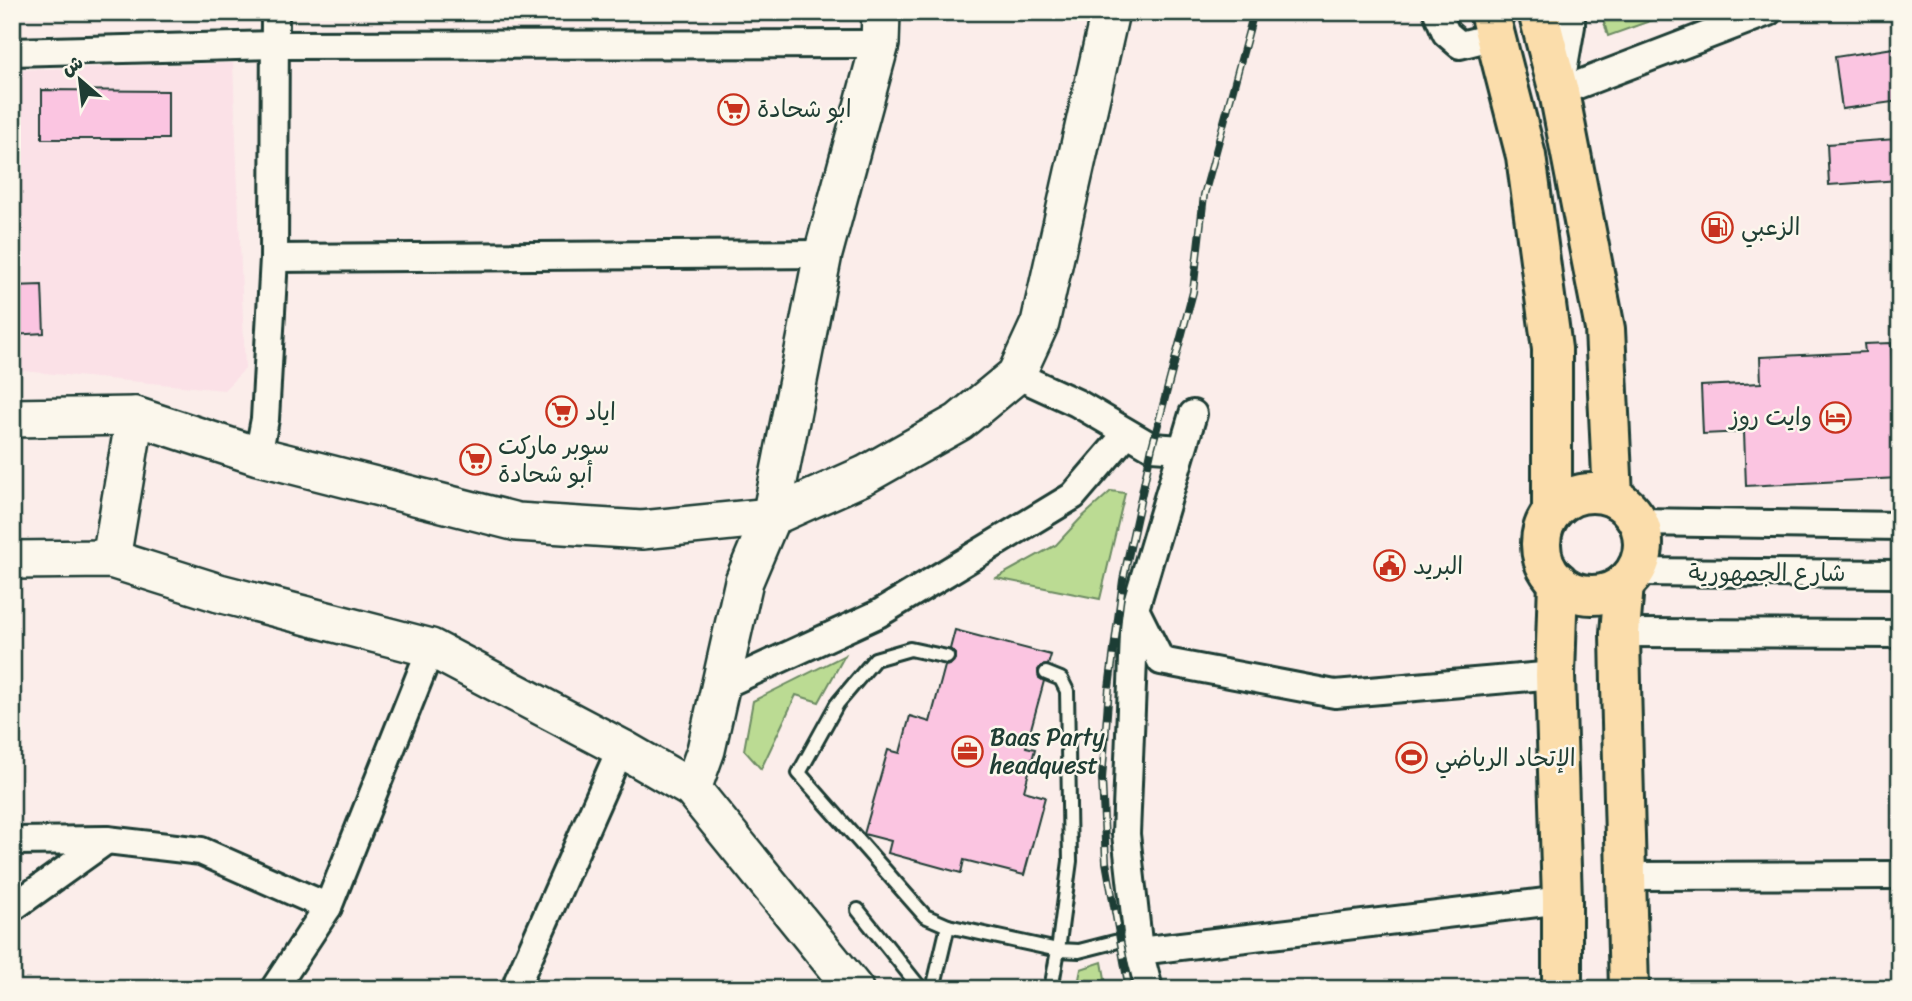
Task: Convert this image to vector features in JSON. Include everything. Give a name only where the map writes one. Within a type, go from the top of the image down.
[{"type":"main road","points":[[1538,12],[1559,92],[1605,329],[1626,509],[1643,538],[1642,556],[1629,578],[1620,633],[1629,989]]},
{"type":"main road","points":[[1493,24],[1526,156],[1552,349],[1552,512]]},
{"type":"main road","points":[[1626,509],[1597,493],[1580,494],[1564,501],[1552,512],[1541,540],[1548,569],[1558,581],[1570,589],[1583,594],[1597,594],[1611,591],[1629,578]]},
{"type":"main road","points":[[1558,581],[1555,675],[1562,989]]},
{"type":"street","points":[[258,456],[265,419],[274,258],[275,12]]},
{"type":"street","points":[[12,418],[135,415],[258,456],[517,522],[642,530],[771,517],[865,475],[959,422],[1016,375],[1040,323],[1110,12]]},
{"type":"street","points":[[1437,12],[1446,33],[1461,45],[1493,24]]},
{"type":"street","points":[[1559,92],[1571,12]]},
{"type":"street","points":[[1559,92],[1768,12]]},
{"type":"street","points":[[12,51],[881,28],[823,254],[771,517],[744,582],[706,750],[692,789]]},
{"type":"street","points":[[274,258],[823,254]]},
{"type":"street","points":[[1016,375],[1077,403],[1152,447],[1182,449]]},
{"type":"street","points":[[1149,989],[1139,944],[1126,834],[1135,609],[1193,414]]},
{"type":"street","points":[[111,559],[135,415]]},
{"type":"street","points":[[719,687],[878,614],[1073,496],[1127,433]]},
{"type":"street","name":"شارع الجمهورية","points":[[1626,509],[1900,526]]},
{"type":"street","points":[[12,560],[111,559],[219,593],[431,648],[621,748],[692,789],[854,989]]},
{"type":"street","name":"شارع الجمهورية","points":[[1629,578],[1900,574]]},
{"type":"street","points":[[1135,609],[1161,661],[1335,694],[1555,675]]},
{"type":"street","points":[[1620,633],[1900,634]]},
{"type":"street","points":[[274,989],[328,907],[431,648]]},
{"type":"street","points":[[523,989],[518,981],[621,748]]},
{"type":"street","points":[[12,841],[107,840],[201,851],[328,907]]},
{"type":"street","points":[[12,908],[107,840]]},
{"type":"street","points":[[1626,876],[1900,875]]},
{"type":"street","points":[[1139,944],[1562,900]]},
{"type":"lane","points":[[947,657],[910,649],[875,659],[837,704],[799,773],[925,916],[948,926],[1058,950],[1079,951],[1139,944]]},
{"type":"lane","points":[[1046,673],[1061,679],[1067,691],[1069,725],[1070,861],[1051,989]]},
{"type":"lane","points":[[858,910],[921,989]]},
{"type":"lane","points":[[933,989],[948,926]]},
{"type":"shaded area","points":[[233,63],[245,369],[224,390],[12,370],[12,70]]},
{"type":"green space","points":[[1601,12],[1675,12],[1608,36]]},
{"type":"green space","points":[[1111,491],[1125,493],[1100,599],[996,578],[1056,545]]},
{"type":"green space","points":[[845,655],[819,702],[796,695],[761,769],[744,750],[753,701]]},
{"type":"green space","points":[[1102,962],[1107,989],[1077,989],[1081,969]]},
{"type":"building","points":[[1900,47],[1900,101],[1842,109],[1835,57]]},
{"type":"building","points":[[42,90],[168,91],[168,139],[42,139]]},
{"type":"building","points":[[1896,139],[1899,180],[1829,185],[1827,144]]},
{"type":"building","points":[[42,285],[44,333],[12,335],[12,286]]},
{"type":"building","points":[[1891,343],[1898,478],[1746,486],[1744,432],[1703,434],[1701,386],[1761,383],[1760,357],[1865,352],[1864,344]]},
{"type":"building","name":"Baas Party headquest","points":[[955,630],[1051,655],[1048,665],[1041,666],[1038,670],[1039,678],[1044,681],[1026,747],[1035,749],[1024,791],[1045,797],[1024,875],[964,860],[961,873],[888,853],[891,841],[864,834],[888,750],[900,753],[910,716],[930,722],[945,666],[955,659],[955,654],[950,649]]},
{"type":"railway","points":[[1129,989],[1106,862],[1102,779],[1109,688],[1123,580],[1152,447],[1193,292],[1204,195],[1254,12]]},
{"type":"place","name":"ابو شحادة","points":[[734,109]]},
{"type":"place","name":"الزعبي","points":[[1718,227]]},
{"type":"place","name":"اياد","points":[[562,412]]},
{"type":"place","name":"وايت روز","points":[[1835,417]]},
{"type":"place","name":"سوبر ماركت أبو شحادة","points":[[475,460]]},
{"type":"place","name":"البريد","points":[[1390,566]]},
{"type":"place","name":"Baas Party headquest","points":[[967,751]]},
{"type":"place","name":"الإتحاد الرياضي","points":[[1412,758]]}]
